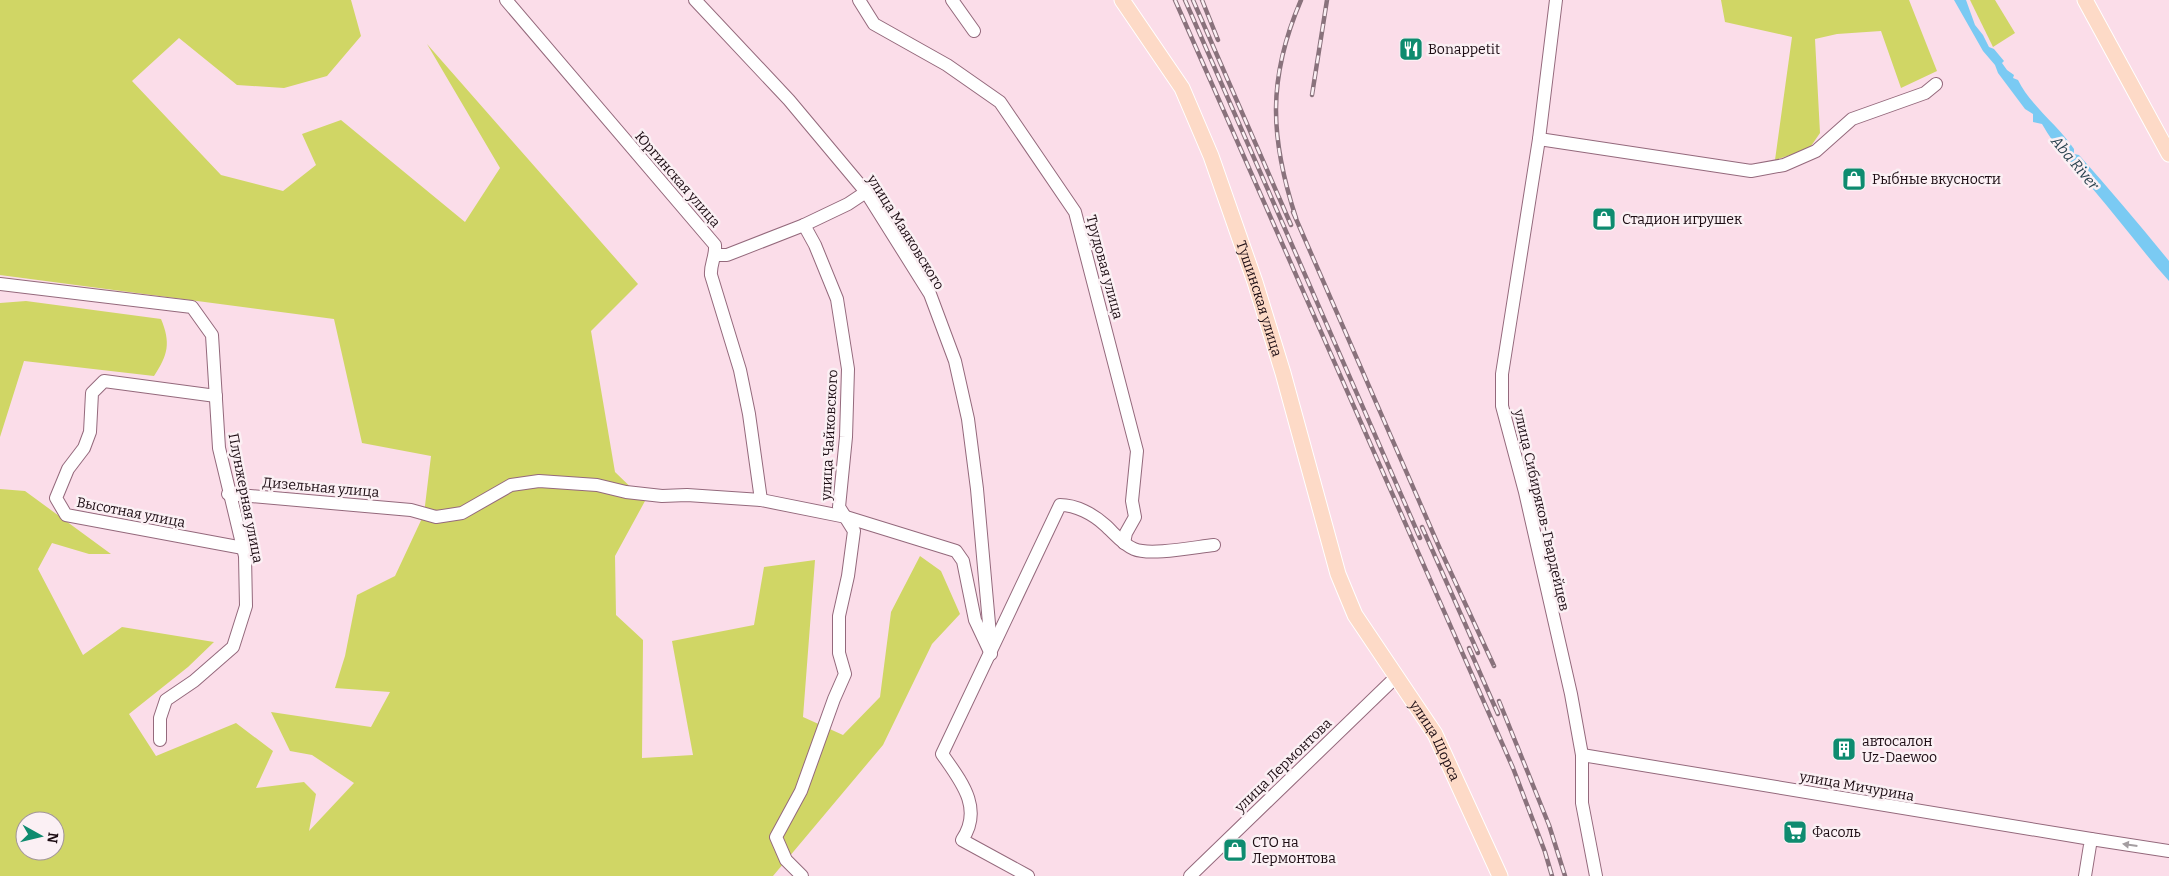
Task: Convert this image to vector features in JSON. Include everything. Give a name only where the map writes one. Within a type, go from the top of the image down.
[{"type":"main road","name":"Тушинская улица","points":[[1122,0],[1182,88],[1211,156],[1255,282],[1283,373],[1338,574],[1354,615]]},
{"type":"main road","points":[[2085,0],[2169,154]]},
{"type":"main road","name":"улица Щорса","points":[[1354,615],[1435,734],[1500,876]]},
{"type":"street","name":"Юргинская улица","points":[[506,0],[715,245],[716,255]]},
{"type":"street","name":"улица Маяковского","points":[[695,0],[789,100],[866,192],[930,294],[955,361],[968,419],[977,489],[991,654]]},
{"type":"street","name":"Трудовая улица","points":[[859,0],[874,24],[947,65],[1000,102],[1075,212],[1137,451],[1132,501],[1134,517],[1126,533],[1124,543]]},
{"type":"street","points":[[952,0],[974,32]]},
{"type":"street","name":"улица Сибиряков-Гвардейцев","points":[[1556,0],[1540,139],[1502,374],[1502,406],[1571,694],[1582,755],[1582,803],[1596,876]]},
{"type":"street","points":[[1540,139],[1752,171],[1784,165],[1816,151],[1852,119],[1925,93],[1936,84]]},
{"type":"street","points":[[761,500],[749,414],[740,370],[711,275],[710,266],[716,255],[727,255],[804,225],[848,204],[866,192]]},
{"type":"street","name":"улица Чайковского","points":[[802,876],[786,860],[776,837],[801,792],[834,699],[845,674],[839,653],[839,616],[848,576],[854,531],[840,507],[846,437],[848,369],[837,299],[815,245],[804,225]]},
{"type":"street","name":"Плунжерная улица","points":[[0,284],[192,307],[212,336],[219,448],[228,494],[243,548],[246,606],[233,646],[194,681],[166,700],[160,718],[160,740]]},
{"type":"street","name":"Высотная улица","points":[[216,396],[104,381],[92,393],[90,432],[84,448],[68,469],[56,498],[66,515],[243,548]]},
{"type":"street","name":"Дизельная улица","points":[[228,494],[411,510],[436,518],[462,513],[511,485],[540,481],[598,485],[626,492],[662,496],[687,495],[761,500],[846,517],[956,551],[963,561],[975,620],[991,654]]},
{"type":"street","points":[[1028,876],[962,840],[969,829],[970,803],[965,787],[942,754],[1060,505],[1070,505],[1104,523],[1124,543],[1134,549],[1146,552],[1214,545]]},
{"type":"street","name":"улица Лермонтова","points":[[1190,876],[1397,676]]},
{"type":"street","name":"улица Мичурина","points":[[1582,755],[2169,851]]},
{"type":"street","points":[[2085,876],[2091,839]]},
{"type":"green space","points":[[0,0],[351,0],[361,36],[327,76],[284,88],[237,85],[179,38],[132,81],[221,175],[283,191],[316,165],[302,134],[341,120],[465,222],[500,168],[427,44],[638,284],[591,331],[615,472],[645,501],[615,556],[616,615],[643,640],[642,758],[693,755],[672,641],[754,625],[764,567],[815,560],[803,717],[843,735],[880,697],[891,612],[920,556],[941,571],[960,614],[932,644],[883,745],[773,876],[0,876],[0,489],[25,491],[111,554],[89,554],[52,543],[38,569],[83,655],[122,627],[214,642],[188,667],[129,714],[156,756],[236,723],[273,751],[256,788],[304,782],[316,794],[309,831],[354,783],[312,755],[290,751],[271,712],[371,727],[390,692],[335,688],[345,656],[357,595],[395,576],[424,514],[431,456],[362,443],[334,319],[0,275]]},
{"type":"green space","points":[[1721,0],[1909,0],[1937,71],[1901,88],[1881,31],[1837,34],[1815,39],[1820,133],[1809,149],[1775,160],[1792,37],[1725,22]]},
{"type":"green space","points":[[1970,0],[1995,0],[2015,33],[1993,47]]},
{"type":"green space","points":[[26,301],[161,319],[167,342],[165,355],[154,376],[24,361],[0,437],[0,303]]},
{"type":"water","name":"Aba River","points":[[1954,0],[1966,0],[1975,25],[1989,47],[1994,49],[2004,61],[2002,63],[2014,75],[2013,78],[2018,80],[2030,98],[2068,140],[2074,149],[2074,154],[2079,155],[2169,261],[2169,281],[2053,142],[2042,124],[2033,122],[2033,114],[2025,109],[1998,73],[1995,65],[1983,51]]},
{"type":"railway","points":[[1175,0],[1513,768],[1545,852],[1552,876]]},
{"type":"railway","points":[[1185,0],[1420,538]]},
{"type":"railway","points":[[1193,0],[1291,225]]},
{"type":"railway","points":[[1202,0],[1218,40]]},
{"type":"railway","points":[[1296,218],[1281,161],[1276,109],[1282,56],[1301,0]]},
{"type":"railway","points":[[1312,95],[1327,0]]},
{"type":"railway","points":[[1293,212],[1440,549],[1494,666]]},
{"type":"railway","points":[[1422,527],[1478,653]]},
{"type":"railway","points":[[1469,648],[1498,714]]},
{"type":"railway","points":[[1499,701],[1549,825],[1565,876]]},
{"type":"place","name":"Bonappetit","points":[[1411,49]]},
{"type":"place","name":"Рыбные вкусности","points":[[1854,179]]},
{"type":"place","name":"Стадион игрушек","points":[[1604,219]]},
{"type":"place","name":"автосалон Uz-Daewoo","points":[[1844,749]]},
{"type":"place","name":"Фасоль","points":[[1795,832]]},
{"type":"place","name":"СТО на Лермонтова","points":[[1235,850]]}]
